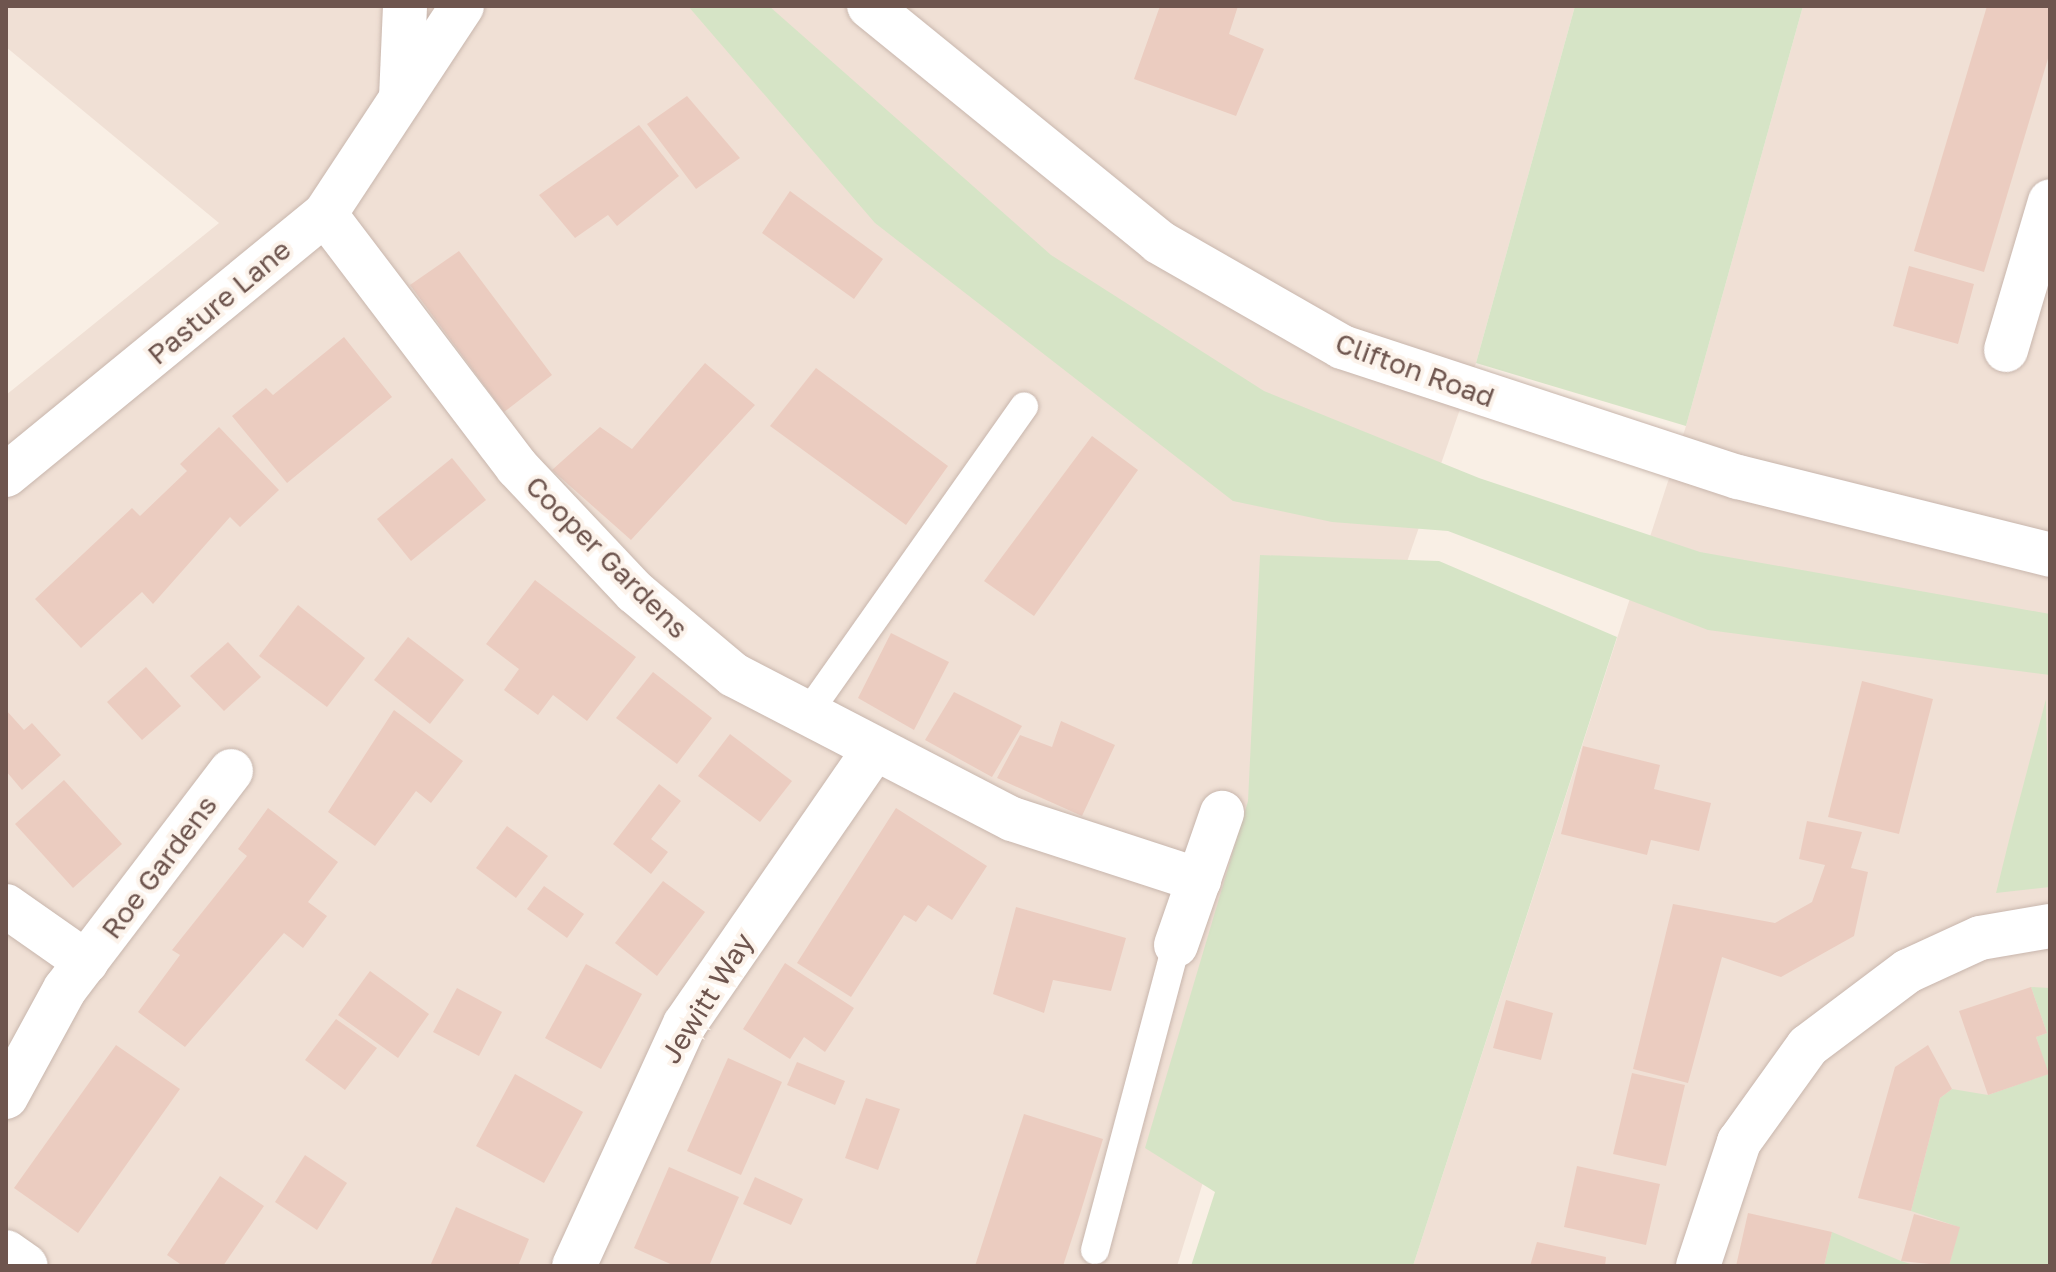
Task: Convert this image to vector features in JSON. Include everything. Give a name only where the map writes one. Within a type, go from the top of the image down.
[{"type":"street","points":[[401,100],[405,6]]},
{"type":"street","name":"Pasture Lane","points":[[6,475],[325,214],[462,6]]},
{"type":"street","name":"Clifton Road","points":[[869,6],[1159,242],[1289,321],[1376,361],[1738,477],[2050,555]]},
{"type":"street","points":[[2006,350],[2050,201]]},
{"type":"street","name":"Cooper Gardens","points":[[325,214],[484,427],[613,570],[734,675],[805,717],[1068,842],[1199,880]]},
{"type":"street","name":"Jewitt Way","points":[[574,1266],[685,1024],[874,750]]},
{"type":"street","name":"Roe Gardens","points":[[6,1097],[86,962],[231,771]]},
{"type":"street","points":[[1176,945],[1222,813]]},
{"type":"street","name":"Roe Gardens","points":[[6,906],[86,962]]},
{"type":"street","points":[[1698,1266],[1739,1142],[1808,1046],[1908,971],[1980,938],[2050,926]]},
{"type":"street","points":[[6,1252],[26,1266]]},
{"type":"lane","points":[[805,717],[1024,407]]},
{"type":"lane","points":[[1095,1250],[1176,945]]},
{"type":"shaded area","points":[[6,6],[1575,6],[1476,363],[1299,873],[1177,1266],[6,1266],[6,395],[219,223],[6,47]]},
{"type":"shaded area","points":[[1803,6],[2050,6],[2050,1266],[1413,1266],[1686,426]]},
{"type":"green space","points":[[688,6],[769,6],[1051,255],[1264,391],[1479,478],[1700,552],[2050,614],[2050,675],[1708,630],[1448,531],[1332,522],[1233,501],[875,223]]},
{"type":"green space","points":[[1575,6],[1803,6],[1686,426],[1476,363]]},
{"type":"green space","points":[[1260,555],[1439,561],[1617,637],[1413,1266],[1191,1266],[1215,1192],[1145,1148],[1248,801]]},
{"type":"green space","points":[[2046,699],[2050,887],[1996,893],[2012,828]]},
{"type":"green space","points":[[2031,987],[2050,988],[2050,1266],[1949,1266],[1959,1227],[1911,1211],[1940,1098],[1952,1089],[1988,1095],[2048,1074],[2036,1037],[2047,1033]]},
{"type":"green space","points":[[1832,1232],[1901,1261],[1917,1266],[1824,1266]]},
{"type":"building","points":[[1160,6],[1238,6],[1229,34],[1264,49],[1236,116],[1134,79]]},
{"type":"building","points":[[1987,6],[2050,6],[2050,52],[1984,272],[1914,251]]},
{"type":"building","points":[[687,96],[740,158],[696,189],[647,124]]},
{"type":"building","points":[[639,125],[679,176],[617,226],[608,215],[575,238],[539,195]]},
{"type":"building","points":[[790,191],[883,259],[854,299],[762,233]]},
{"type":"building","points":[[459,251],[552,375],[504,412],[410,285]]},
{"type":"building","points":[[1909,266],[1974,284],[1958,344],[1893,326]]},
{"type":"building","points":[[344,337],[392,397],[287,483],[232,416],[266,388],[273,395]]},
{"type":"building","points":[[705,363],[755,405],[631,540],[552,470],[600,427],[632,449]]},
{"type":"building","points":[[816,368],[948,466],[906,525],[770,426]]},
{"type":"building","points":[[219,427],[279,490],[240,527],[230,517],[153,604],[142,592],[81,648],[35,599],[132,508],[140,516],[187,471],[180,464]]},
{"type":"building","points":[[1092,436],[1138,470],[1034,616],[984,581]]},
{"type":"building","points":[[452,458],[486,500],[411,561],[377,519]]},
{"type":"building","points":[[535,580],[636,657],[587,721],[553,695],[538,715],[504,690],[519,669],[486,644]]},
{"type":"building","points":[[298,605],[365,658],[327,707],[259,656]]},
{"type":"building","points":[[891,633],[949,662],[914,730],[858,698]]},
{"type":"building","points":[[408,637],[464,680],[430,724],[374,680]]},
{"type":"building","points":[[228,642],[261,677],[224,711],[190,676]]},
{"type":"building","points":[[146,667],[181,706],[142,740],[107,702]]},
{"type":"building","points":[[653,672],[712,718],[677,764],[616,718]]},
{"type":"building","points":[[1862,681],[1933,699],[1899,834],[1828,817]]},
{"type":"building","points":[[954,692],[1022,726],[992,777],[925,740]]},
{"type":"building","points":[[6,710],[24,730],[32,723],[61,755],[22,790],[6,771]]},
{"type":"building","points":[[394,710],[463,761],[431,803],[416,791],[375,846],[328,812]]},
{"type":"building","points":[[1061,721],[1115,745],[1082,816],[997,778],[1020,735],[1052,747]]},
{"type":"building","points":[[730,734],[792,781],[760,822],[698,776]]},
{"type":"building","points":[[1583,746],[1660,765],[1654,789],[1711,803],[1699,851],[1651,840],[1647,855],[1561,834]]},
{"type":"building","points":[[64,780],[122,844],[73,888],[15,824]]},
{"type":"building","points":[[659,784],[681,801],[651,839],[668,852],[651,874],[613,844]]},
{"type":"building","points":[[268,808],[338,862],[308,902],[327,916],[303,948],[284,933],[185,1047],[138,1012],[180,955],[172,950],[247,856],[238,849]]},
{"type":"building","points":[[896,808],[987,866],[952,920],[928,905],[916,922],[904,915],[851,997],[797,963]]},
{"type":"building","points":[[1807,821],[1862,832],[1851,868],[1868,872],[1854,936],[1781,977],[1722,957],[1688,1083],[1633,1069],[1673,904],[1775,923],[1812,902],[1825,865],[1799,859]]},
{"type":"building","points":[[507,826],[548,856],[516,898],[476,868]]},
{"type":"building","points":[[663,881],[705,912],[657,976],[615,943]]},
{"type":"building","points":[[544,886],[584,914],[567,938],[527,909]]},
{"type":"building","points":[[1016,907],[1126,938],[1111,991],[1053,980],[1044,1013],[993,994]]},
{"type":"building","points":[[785,963],[854,1008],[825,1052],[804,1037],[790,1059],[743,1029]]},
{"type":"building","points":[[586,964],[642,994],[601,1069],[545,1038]]},
{"type":"building","points":[[370,971],[429,1014],[398,1058],[338,1015]]},
{"type":"building","points":[[2031,987],[2047,1033],[2036,1037],[2049,1074],[1988,1095],[1959,1011]]},
{"type":"building","points":[[457,988],[502,1012],[479,1056],[433,1032]]},
{"type":"building","points":[[1506,1000],[1553,1013],[1541,1060],[1493,1048]]},
{"type":"building","points":[[336,1019],[377,1048],[345,1090],[305,1060]]},
{"type":"building","points":[[116,1045],[180,1089],[78,1233],[14,1188]]},
{"type":"building","points":[[1928,1045],[1952,1089],[1940,1098],[1911,1211],[1858,1198],[1895,1067]]},
{"type":"building","points":[[728,1058],[782,1082],[741,1175],[687,1151]]},
{"type":"building","points":[[797,1062],[845,1081],[835,1105],[787,1085]]},
{"type":"building","points":[[1632,1073],[1685,1085],[1666,1166],[1613,1154]]},
{"type":"building","points":[[515,1074],[583,1112],[544,1183],[476,1146]]},
{"type":"building","points":[[866,1098],[900,1109],[878,1170],[845,1158]]},
{"type":"building","points":[[1024,1114],[1103,1139],[1080,1214],[1063,1266],[975,1266]]},
{"type":"building","points":[[305,1155],[347,1183],[317,1230],[275,1202]]},
{"type":"building","points":[[1577,1166],[1660,1184],[1646,1245],[1564,1227]]},
{"type":"building","points":[[669,1167],[739,1197],[709,1266],[675,1266],[634,1248]]},
{"type":"building","points":[[220,1176],[264,1206],[223,1266],[183,1266],[167,1255]]},
{"type":"building","points":[[755,1177],[803,1199],[791,1225],[743,1204]]},
{"type":"building","points":[[456,1207],[529,1239],[518,1266],[430,1266]]},
{"type":"building","points":[[1748,1213],[1832,1232],[1824,1266],[1736,1266]]},
{"type":"building","points":[[1914,1214],[1960,1227],[1949,1266],[1901,1261]]},
{"type":"building","points":[[1537,1242],[1606,1257],[1605,1266],[1530,1266]]}]
